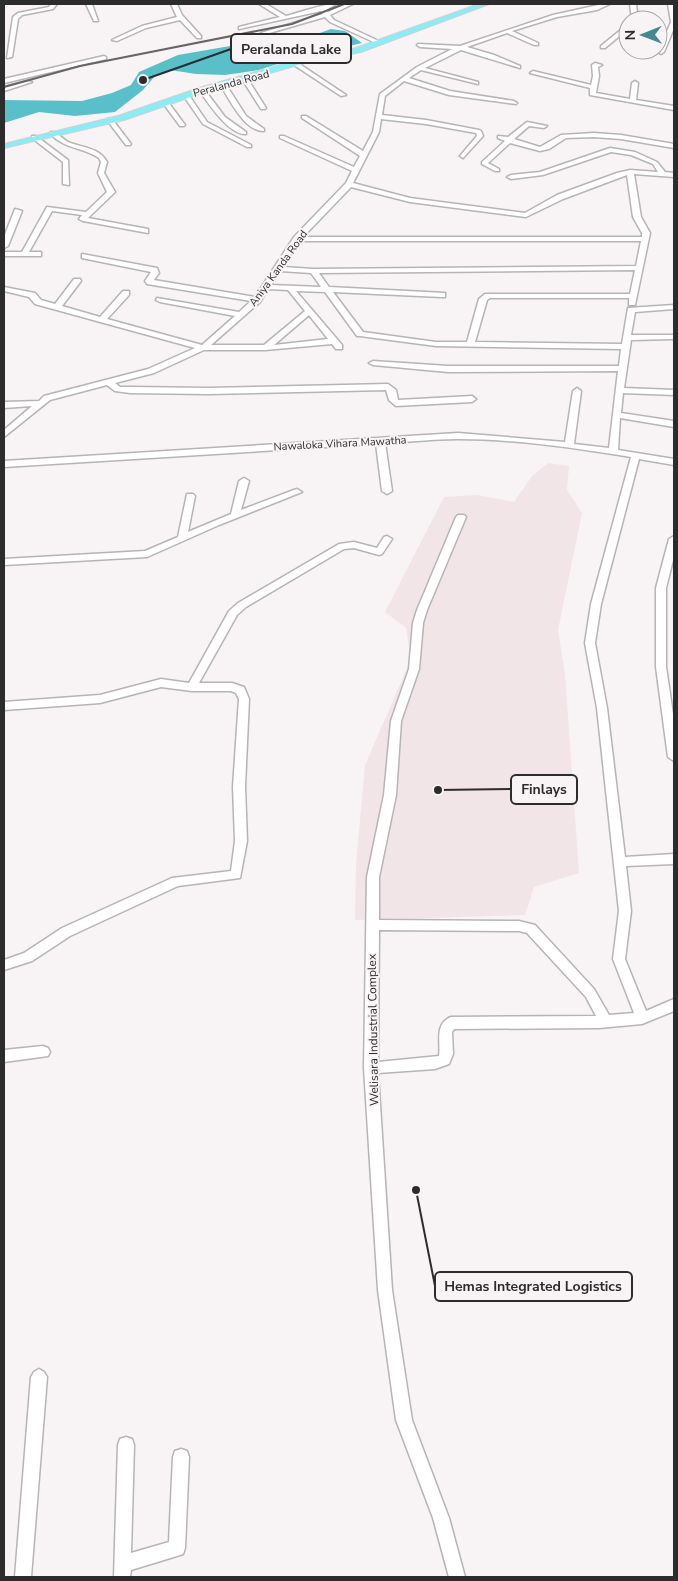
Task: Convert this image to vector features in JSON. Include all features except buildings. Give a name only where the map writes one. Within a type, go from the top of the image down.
[{"type":"main road","name":"Peralanda Road","points":[[4,146],[34,137],[110,120],[223,84],[380,43],[485,4]]},
{"type":"street","points":[[9,57],[15,18],[20,14],[51,8],[54,4]]},
{"type":"street","points":[[89,4],[96,20]]},
{"type":"street","points":[[174,4],[181,18],[199,37]]},
{"type":"street","points":[[262,4],[285,18]]},
{"type":"street","points":[[241,28],[322,9],[333,4]]},
{"type":"street","points":[[264,33],[328,14],[350,4]]},
{"type":"street","name":"Aniya Kanda Road","points":[[4,434],[47,398],[151,371],[203,348],[241,315],[257,300],[279,269],[296,239],[349,184],[376,132],[382,95],[403,78],[457,48],[559,15],[595,10],[607,4]]},
{"type":"street","points":[[668,36],[674,22],[671,4]]},
{"type":"street","points":[[322,9],[332,21],[380,43]]},
{"type":"street","points":[[115,40],[144,27],[181,18]]},
{"type":"street","points":[[4,29],[13,29]]},
{"type":"street","points":[[509,32],[536,44]]},
{"type":"street","points":[[603,47],[618,34]]},
{"type":"street","points":[[420,45],[457,48],[492,56],[518,67]]},
{"type":"street","points":[[4,81],[104,58]]},
{"type":"street","points":[[296,64],[343,95]]},
{"type":"street","points":[[599,65],[595,66],[596,76],[592,94],[674,108]]},
{"type":"street","points":[[4,89],[81,68]]},
{"type":"street","points":[[418,68],[476,83]]},
{"type":"street","points":[[533,73],[593,87]]},
{"type":"street","points":[[403,78],[449,93],[514,104]]},
{"type":"street","points":[[245,79],[263,108]]},
{"type":"street","points":[[633,102],[635,83]]},
{"type":"street","points":[[223,84],[244,117],[262,130]]},
{"type":"street","points":[[202,90],[222,118],[244,133]]},
{"type":"street","points":[[186,95],[205,123],[249,146]]},
{"type":"street","points":[[166,103],[182,125]]},
{"type":"street","points":[[304,117],[364,156]]},
{"type":"street","points":[[379,117],[426,122],[479,132],[480,136],[463,156]]},
{"type":"street","points":[[110,120],[128,144]]},
{"type":"street","points":[[497,170],[484,163],[512,140],[527,124],[544,126]]},
{"type":"street","points":[[53,133],[61,143],[91,151],[102,159],[104,163],[101,174],[111,192],[83,219],[144,232]]},
{"type":"street","points":[[500,137],[542,149],[560,138],[591,135],[624,137],[674,146]]},
{"type":"street","points":[[34,137],[66,161],[67,184]]},
{"type":"street","points":[[282,137],[356,170]]},
{"type":"street","points":[[510,177],[541,174],[610,150],[633,153],[655,163],[663,174]]},
{"type":"street","points":[[613,451],[622,368],[633,296],[646,233],[638,217],[630,172]]},
{"type":"street","points":[[349,184],[410,200],[526,215],[560,197],[619,174],[630,172],[674,175]]},
{"type":"street","points":[[24,254],[50,210],[88,214]]},
{"type":"street","points":[[4,246],[18,211]]},
{"type":"street","points":[[351,241],[351,233],[370,234]]},
{"type":"street","points":[[296,239],[351,241],[644,239]]},
{"type":"street","points":[[4,254],[38,254]]},
{"type":"street","points":[[85,256],[154,270],[155,272],[150,282],[257,300]]},
{"type":"street","points":[[279,269],[638,268]]},
{"type":"street","points":[[313,270],[360,334],[436,344],[627,342],[674,337]]},
{"type":"street","points":[[57,307],[77,281]]},
{"type":"street","points":[[266,287],[326,288],[442,295]]},
{"type":"street","points":[[4,289],[32,295],[38,302],[203,348],[265,348],[336,344],[290,288]]},
{"type":"street","points":[[102,320],[126,293]]},
{"type":"street","points":[[470,344],[483,299],[488,296],[633,296]]},
{"type":"street","points":[[160,300],[241,315]]},
{"type":"street","points":[[631,310],[674,307]]},
{"type":"street","points":[[265,348],[309,311]]},
{"type":"street","points":[[373,363],[448,369],[542,370],[622,368]]},
{"type":"street","points":[[109,383],[118,388],[130,390],[208,391],[388,387],[392,390],[393,400],[396,403],[472,398]]},
{"type":"street","points":[[619,390],[674,393]]},
{"type":"street","points":[[569,445],[577,391]]},
{"type":"street","points":[[4,404],[41,403]]},
{"type":"street","points":[[616,415],[674,424]]},
{"type":"street","name":"Nawaloka Vihara Mawatha","points":[[4,464],[458,436],[522,439],[613,451],[674,462]]},
{"type":"street","points":[[380,440],[387,491]]},
{"type":"street","points":[[636,455],[596,604],[590,643],[602,708],[625,911],[619,959],[642,1018]]},
{"type":"street","points":[[235,516],[244,481]]},
{"type":"street","points":[[4,562],[147,554],[235,516],[297,492]]},
{"type":"street","points":[[182,539],[190,496]]},
{"type":"street","name":"Welisara Industrial Complex","points":[[457,1577],[442,1518],[404,1420],[385,1290],[371,1068],[373,877],[390,796],[396,721],[414,669],[418,622],[462,517]]},
{"type":"street","points":[[192,687],[233,613],[242,605],[342,546],[354,545],[379,552],[387,539]]},
{"type":"street","points":[[674,539],[661,588],[661,667],[671,713],[674,757]]},
{"type":"street","points":[[4,706],[100,699],[161,684],[192,687],[232,687],[240,690],[244,700],[238,787],[241,841],[236,875],[176,881],[66,932],[28,957],[4,965]]},
{"type":"street","points":[[620,862],[674,859]]},
{"type":"street","points":[[372,925],[519,926],[531,929],[590,993],[605,1021]]},
{"type":"street","points":[[371,1068],[435,1063],[444,1060],[446,1054],[445,1030],[451,1024],[605,1021],[642,1018],[674,1005]]},
{"type":"street","points":[[4,1056],[43,1052]]},
{"type":"street","points":[[23,1577],[39,1377]]},
{"type":"street","points":[[126,1444],[122,1571],[177,1548],[181,1457]]},
{"type":"shaded area","points":[[548,463],[569,466],[567,490],[582,513],[558,630],[565,674],[579,873],[534,887],[525,915],[355,920],[356,864],[365,765],[411,659],[406,628],[385,612],[444,497],[477,495],[514,502],[532,476]]},
{"type":"water","points":[[331,29],[345,31],[362,43],[293,59],[259,70],[225,75],[196,74],[170,70],[156,75],[143,90],[115,112],[75,116],[39,112],[4,123],[4,100],[82,101],[112,93],[131,85],[139,72],[178,55],[253,42],[306,38]]},
{"type":"railway","points":[[4,87],[80,66],[292,24],[344,4]]},
{"type":"place","name":"Peralanda Lake","points":[[143,80]]},
{"type":"place","name":"Finlays","points":[[438,790]]},
{"type":"place","name":"Hemas Integrated Logistics","points":[[416,1190]]}]
